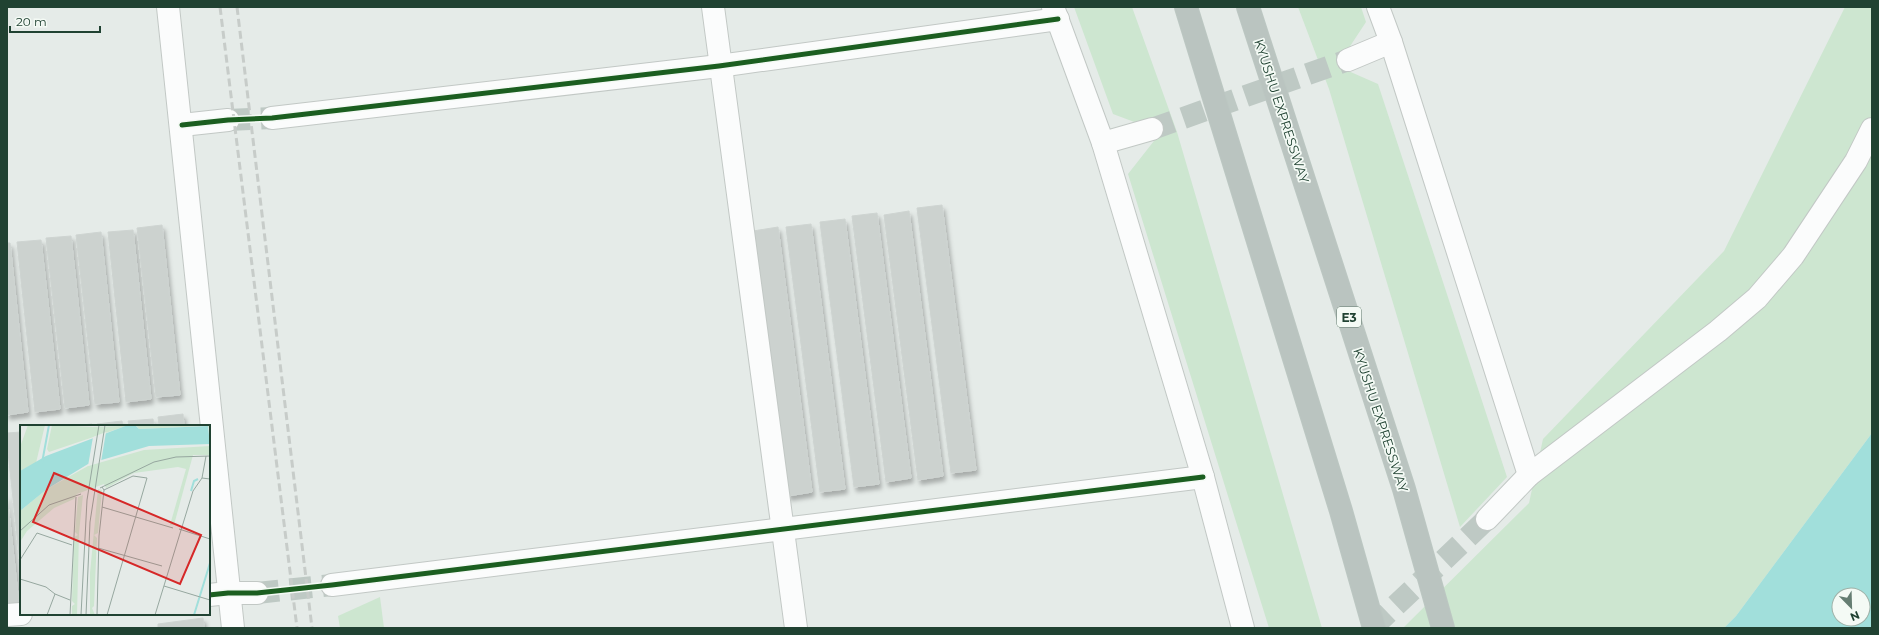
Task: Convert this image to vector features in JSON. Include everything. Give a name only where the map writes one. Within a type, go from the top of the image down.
[{"type":"highway","points":[[1186,7],[1337,496],[1374,628]]},
{"type":"highway","name":"KYUSHU EXPRESSWAY","points":[[1248,7],[1404,488],[1443,628]]},
{"type":"street","points":[[168,7],[182,125],[206,425]]},
{"type":"street","points":[[713,7],[719,66],[796,628]]},
{"type":"street","points":[[1378,7],[1391,42],[1530,475]]},
{"type":"street","points":[[272,118],[719,66],[1055,13],[1103,143],[1203,477],[1243,628]]},
{"type":"street","points":[[1348,60],[1391,42]]},
{"type":"street","points":[[182,125],[228,120]]},
{"type":"street","points":[[1103,143],[1152,129]]},
{"type":"street","points":[[1487,519],[1530,475],[1718,331],[1757,298],[1793,256],[1856,161],[1872,129]]},
{"type":"street","points":[[332,585],[1203,477]]},
{"type":"street","points":[[210,480],[219,594],[233,628]]},
{"type":"street","points":[[219,594],[257,593]]},
{"type":"street","points":[[7,615],[20,614]]},
{"type":"green space","points":[[1074,7],[1132,7],[1177,132],[1322,628],[1269,628],[1128,174],[1161,132],[1113,114]]},
{"type":"green space","points":[[1298,7],[1361,7],[1366,22],[1337,66],[1378,84],[1507,477],[1460,527],[1329,89]]},
{"type":"green space","points":[[1845,7],[1872,7],[1872,433],[1736,616],[1724,628],[1403,628],[1529,503],[1543,439],[1724,251]]},
{"type":"green space","points":[[380,597],[384,628],[340,628],[338,616]]},
{"type":"water","points":[[1872,433],[1872,628],[1724,628],[1736,616]]},
{"type":"building","points":[[942,205],[976,470],[951,473],[917,208]]},
{"type":"building","points":[[909,211],[943,476],[918,480],[884,215]]},
{"type":"building","points":[[877,213],[911,478],[886,482],[852,216]]},
{"type":"building","points":[[845,219],[879,484],[854,487],[820,222]]},
{"type":"building","points":[[811,224],[845,489],[820,492],[786,227]]},
{"type":"building","points":[[162,225],[180,395],[156,397],[137,228]]},
{"type":"building","points":[[778,227],[812,492],[788,496],[753,231]]},
{"type":"building","points":[[133,230],[151,399],[126,402],[108,232]]},
{"type":"building","points":[[101,232],[119,402],[95,404],[76,235]]},
{"type":"building","points":[[71,236],[89,405],[65,408],[46,238]]},
{"type":"building","points":[[41,240],[60,409],[35,412],[17,242]]},
{"type":"building","points":[[7,243],[10,243],[28,412],[7,415]]},
{"type":"building","points":[[183,414],[184,425],[159,425],[158,417]]},
{"type":"building","points":[[153,419],[154,425],[129,425],[128,421]]},
{"type":"building","points":[[122,421],[123,425],[98,425]]},
{"type":"building","points":[[20,432],[20,564],[7,443],[7,433]]},
{"type":"building","points":[[7,495],[19,604],[7,605]]},
{"type":"building","points":[[203,618],[204,628],[158,628],[158,624]]},
{"type":"tunnel","points":[[1152,129],[1348,60]]},
{"type":"tunnel","points":[[228,120],[272,118]]},
{"type":"tunnel","points":[[1372,628],[1487,519]]},
{"type":"tunnel","points":[[257,593],[332,585]]},
{"type":"railway","points":[[220,7],[297,628]]},
{"type":"railway","points":[[237,7],[312,628]]},
{"type":"cycle path","points":[[182,125],[228,120],[272,118],[719,66],[1058,19]]},
{"type":"cycle path","points":[[210,595],[257,593],[332,585],[1203,477]]}]
